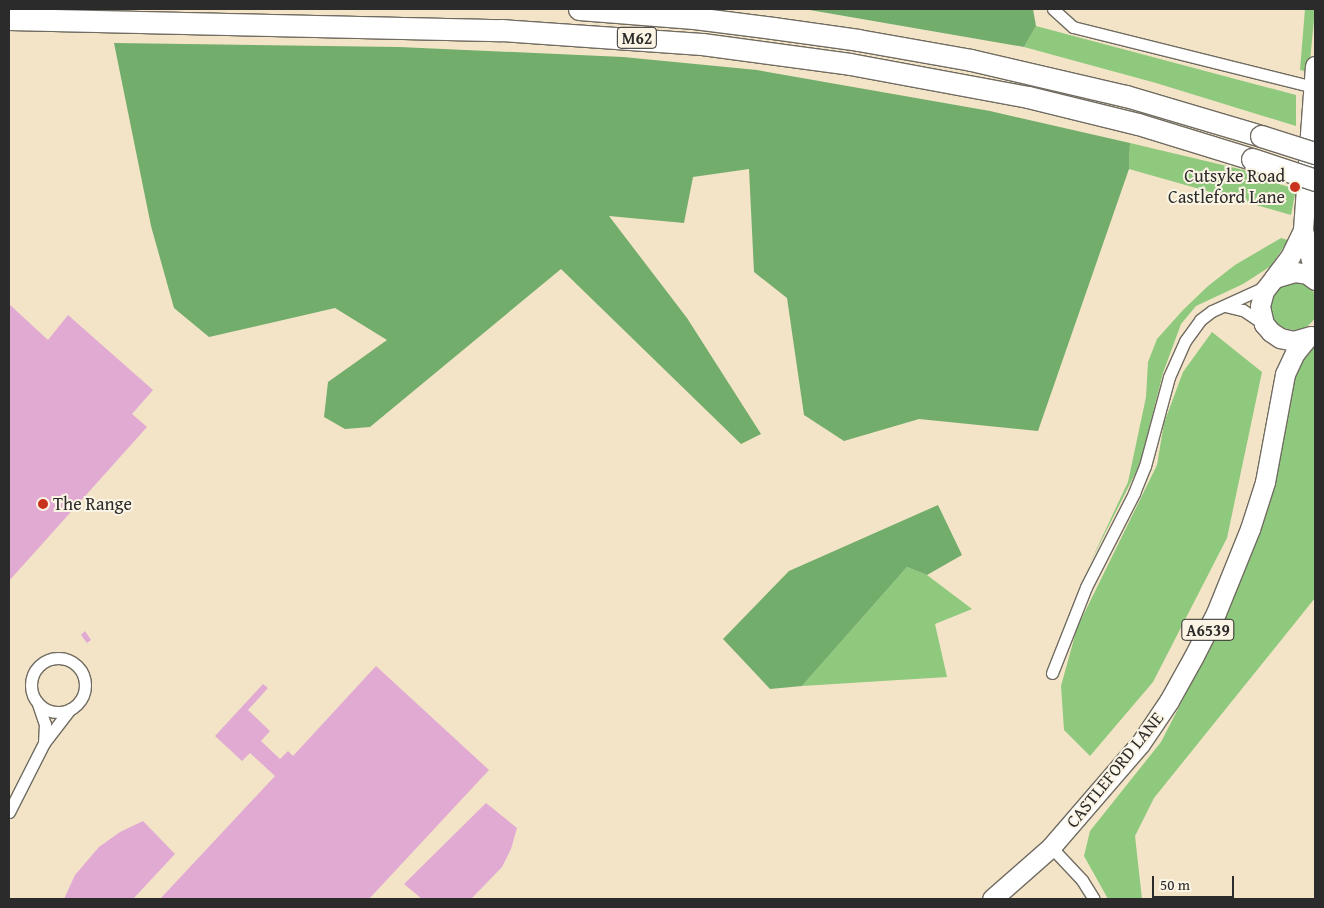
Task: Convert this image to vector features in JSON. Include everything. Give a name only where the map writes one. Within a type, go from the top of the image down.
[{"type":"highway","name":"M62","points":[[579,9],[773,28],[858,40],[971,60],[1126,96],[1315,153]]},
{"type":"highway","name":"M62","points":[[9,19],[501,30],[702,44],[850,64],[1028,97],[1138,124],[1315,180]]},
{"type":"main road","points":[[1315,66],[1303,230],[1315,275]]},
{"type":"main road","points":[[1271,282],[1290,257],[1303,230]]},
{"type":"main road","points":[[1271,282],[1295,272],[1307,274],[1315,280]]},
{"type":"main road","name":"CASTLEFORD LANE","points":[[1271,282],[1260,306],[1285,374]]},
{"type":"main road","points":[[1268,328],[1288,340],[1311,336]]},
{"type":"main road","name":"CASTLEFORD LANE","points":[[1051,847],[1140,744],[1169,701],[1216,614],[1250,529],[1265,482],[1285,374],[1295,353],[1311,336]]},
{"type":"main road","name":"A6539","points":[[992,899],[1051,847]]},
{"type":"street","points":[[1053,9],[1073,28],[1313,87]]},
{"type":"street","points":[[1052,673],[1086,587],[1134,493],[1145,466],[1169,377],[1186,341],[1200,320],[1212,311],[1271,282]]},
{"type":"street","points":[[1225,306],[1243,310],[1268,328]]},
{"type":"street","points":[[9,812],[44,744],[70,709],[76,705],[84,692],[84,678],[75,664],[60,658],[43,662],[32,677],[33,695],[38,703],[45,724],[44,744]]},
{"type":"street","points":[[38,703],[53,712],[70,709]]},
{"type":"street","points":[[1051,847],[1082,880],[1094,899]]},
{"type":"green space","points":[[804,9],[1033,9],[1036,26],[1024,47]]},
{"type":"green space","points":[[1305,9],[1315,9],[1309,72],[1300,70]]},
{"type":"green space","points":[[1036,26],[1296,95],[1296,126],[1156,83],[1024,47]]},
{"type":"green space","points":[[114,43],[399,47],[623,57],[757,70],[990,111],[1130,143],[1129,169],[1038,431],[919,419],[844,441],[804,415],[787,298],[754,272],[749,169],[693,177],[684,223],[609,216],[687,318],[761,434],[741,444],[561,269],[370,427],[345,429],[324,417],[328,382],[387,340],[335,308],[209,337],[174,308],[151,226]]},
{"type":"green space","points":[[1130,143],[1269,176],[1268,181],[1296,189],[1291,215],[1129,169]]},
{"type":"green space","points":[[1281,238],[1288,240],[1271,266],[1243,284],[1196,306],[1181,324],[1163,373],[1140,464],[1089,565],[1128,482],[1146,397],[1148,362],[1157,339],[1208,286],[1235,265]]},
{"type":"green space","points":[[1294,282],[1303,284],[1311,289],[1316,297],[1318,306],[1316,315],[1311,323],[1303,328],[1294,330],[1285,328],[1277,323],[1272,315],[1270,306],[1272,297],[1277,289],[1285,284]]},
{"type":"green space","points":[[1212,332],[1262,372],[1227,538],[1153,682],[1090,756],[1064,730],[1061,686],[1077,628],[1157,465],[1164,423],[1183,372]]},
{"type":"green space","points":[[1315,340],[1315,598],[1154,798],[1135,836],[1142,899],[1108,899],[1084,856],[1090,831],[1161,742],[1212,643],[1255,538],[1280,458],[1298,360]]},
{"type":"green space","points":[[938,505],[962,555],[927,575],[907,567],[802,686],[770,689],[723,639],[789,571]]},
{"type":"green space","points":[[907,567],[927,575],[972,609],[935,624],[947,677],[802,686]]},
{"type":"building","name":"The Range","points":[[9,304],[48,340],[68,315],[153,390],[132,414],[147,427],[9,581]]},
{"type":"building","points":[[85,631],[91,640],[87,643],[81,635]]},
{"type":"building","points":[[376,666],[489,770],[369,899],[160,899],[275,776],[250,753],[242,761],[215,736],[263,684],[268,688],[248,710],[270,731],[261,741],[280,759],[288,751],[293,756]]},
{"type":"building","points":[[486,803],[517,828],[511,849],[502,867],[471,899],[422,899],[404,884]]},
{"type":"building","points":[[143,821],[175,854],[133,899],[64,899],[75,875],[99,847],[120,832]]},
{"type":"place","name":"Cutsyke Road Castleford Lane","points":[[1295,187]]},
{"type":"place","name":"The Range","points":[[43,504]]}]
